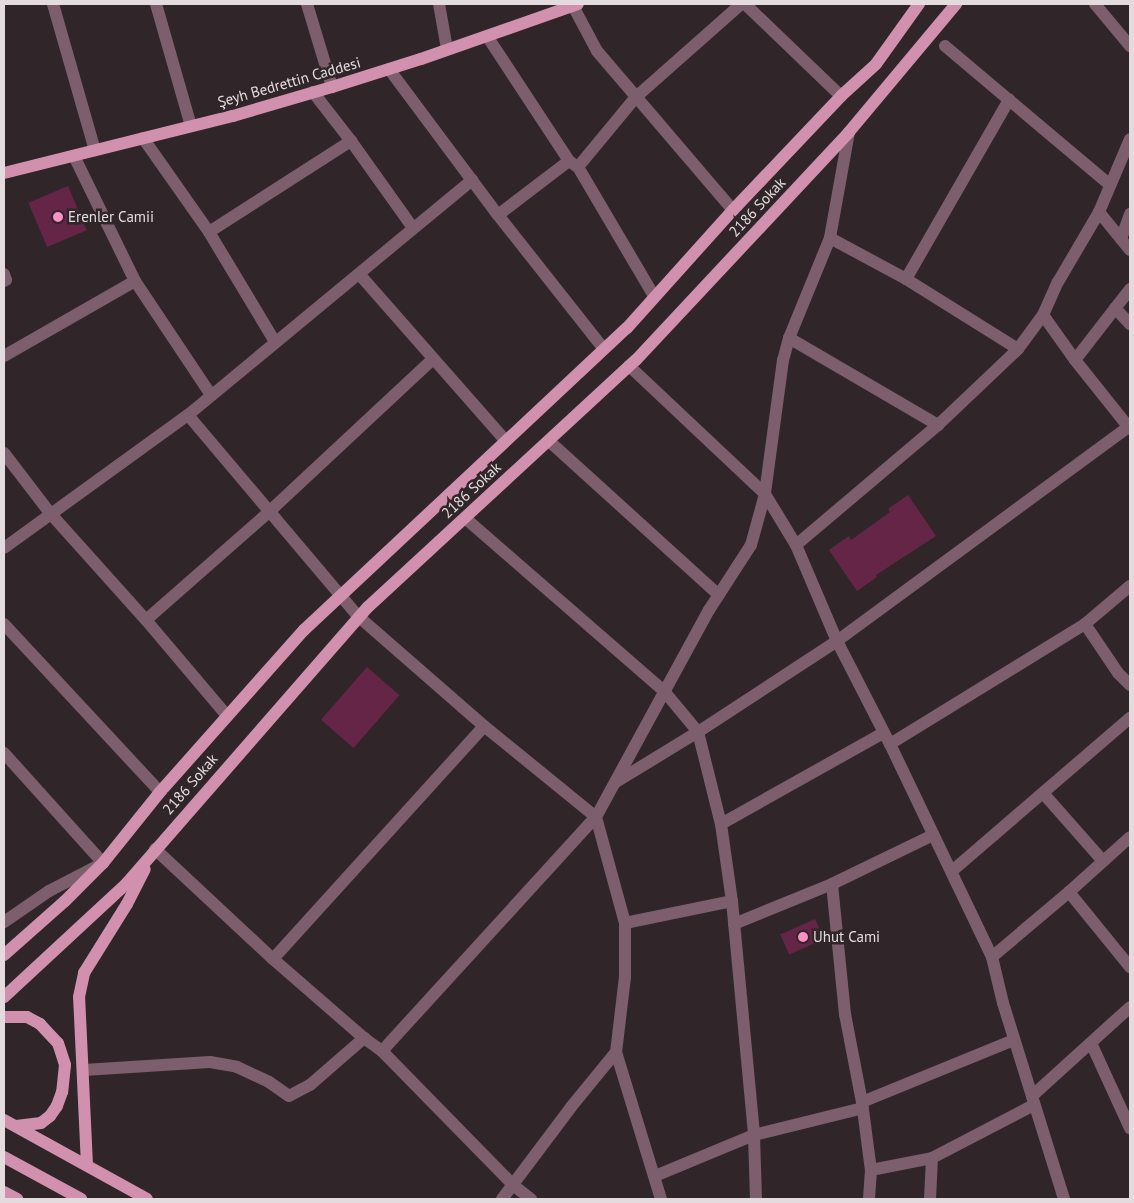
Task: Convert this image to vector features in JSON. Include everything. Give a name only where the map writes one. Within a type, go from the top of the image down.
[{"type":"main road","name":"2186 Sokak","points":[[4,955],[65,901],[103,863],[160,792],[304,630],[603,348],[627,328],[733,210],[842,96],[876,64],[919,4]]},
{"type":"main road","name":"2186 Sokak","points":[[4,997],[127,883],[359,617],[629,366],[849,132],[956,4]]},
{"type":"main road","name":"Şeyh Bedrettin Caddesi","points":[[4,173],[192,126],[332,87],[447,50],[575,5]]},
{"type":"main road","points":[[88,1165],[79,1005],[84,973],[127,904],[155,849]]},
{"type":"main road","points":[[4,1016],[27,1017],[40,1024],[58,1043],[65,1065],[62,1092],[57,1106],[50,1116],[41,1123],[16,1126]]},
{"type":"main road","points":[[4,1120],[88,1165],[146,1199]]},
{"type":"main road","points":[[4,1157],[81,1199]]},
{"type":"main road","points":[[4,1192],[17,1199]]},
{"type":"street","points":[[53,4],[95,150]]},
{"type":"street","points":[[156,4],[192,126]]},
{"type":"street","points":[[307,4],[332,87]]},
{"type":"street","points":[[439,4],[447,50]]},
{"type":"street","points":[[498,215],[573,164],[636,97],[741,4]]},
{"type":"street","points":[[745,4],[842,96]]},
{"type":"street","points":[[1095,4],[1130,46]]},
{"type":"street","points":[[575,5],[597,51],[733,210]]},
{"type":"street","points":[[487,36],[573,164],[654,296]]},
{"type":"street","points":[[945,46],[1110,185]]},
{"type":"street","points":[[389,69],[498,215],[603,348]]},
{"type":"street","points":[[312,92],[351,141],[413,228]]},
{"type":"street","points":[[906,279],[1009,100]]},
{"type":"street","points":[[382,1051],[596,817],[664,691],[719,595],[752,545],[765,494],[783,360],[789,338],[830,238],[849,132]]},
{"type":"street","points":[[143,138],[209,232],[275,342]]},
{"type":"street","points":[[796,545],[938,425],[1018,349],[1043,315],[1058,282],[1099,212],[1130,139]]},
{"type":"street","points":[[209,232],[351,141]]},
{"type":"street","points":[[74,156],[135,281],[211,395]]},
{"type":"street","points":[[4,548],[188,415],[275,342],[360,275],[413,228],[472,180]]},
{"type":"street","points":[[1099,212],[1130,250]]},
{"type":"street","points":[[1121,239],[1130,214]]},
{"type":"street","points":[[830,238],[906,279],[1018,349]]},
{"type":"street","points":[[4,274],[6,280],[4,281]]},
{"type":"street","points":[[360,275],[505,440]]},
{"type":"street","points":[[4,356],[135,281]]},
{"type":"street","points":[[1074,360],[1130,288]]},
{"type":"street","points":[[1115,308],[1130,324]]},
{"type":"street","points":[[616,782],[698,732],[837,641],[1130,428],[1074,360],[1043,315]]},
{"type":"street","points":[[789,338],[938,425]]},
{"type":"street","points":[[146,620],[270,511],[433,359]]},
{"type":"street","points":[[629,366],[765,494],[796,545],[837,641],[952,871],[992,957],[1014,1040],[1064,1199]]},
{"type":"street","points":[[188,415],[339,596],[359,617],[484,726],[596,817],[626,923],[625,977],[616,1052],[661,1199]]},
{"type":"street","points":[[549,441],[719,595]]},
{"type":"street","points":[[4,453],[50,513],[146,620],[227,716]]},
{"type":"street","points":[[465,518],[664,691],[698,732],[721,824],[732,901],[754,1135],[756,1199]]},
{"type":"street","points":[[721,824],[887,739],[1085,624],[1130,586]]},
{"type":"street","points":[[4,624],[160,792]]},
{"type":"street","points":[[1085,624],[1118,673],[1130,685]]},
{"type":"street","points":[[952,871],[1130,718]]},
{"type":"street","points":[[273,959],[484,726]]},
{"type":"street","points":[[4,753],[103,863],[49,891],[4,922]]},
{"type":"street","points":[[1043,793],[1104,861]]},
{"type":"street","points":[[734,924],[832,884],[933,835]]},
{"type":"street","points":[[992,957],[1130,837]]},
{"type":"street","points":[[155,849],[273,959],[364,1038],[382,1051],[513,1185],[531,1199]]},
{"type":"street","points":[[832,884],[845,1014],[863,1105],[871,1170],[869,1199]]},
{"type":"street","points":[[1069,892],[1130,966]]},
{"type":"street","points":[[626,923],[732,901]]},
{"type":"street","points":[[871,1170],[932,1158],[1033,1100],[1130,1007]]},
{"type":"street","points":[[84,1070],[210,1062],[238,1068],[269,1082],[289,1096],[310,1085],[364,1038]]},
{"type":"street","points":[[655,1176],[754,1135],[863,1105],[1014,1040]]},
{"type":"street","points":[[1091,1043],[1130,1128]]},
{"type":"street","points":[[502,1199],[616,1052]]},
{"type":"street","points":[[930,1199],[932,1158]]},
{"type":"building","name":"Erenler Camii","points":[[68,186],[87,230],[47,247],[28,203]]},
{"type":"building","points":[[908,495],[936,536],[876,575],[877,577],[857,591],[829,550],[849,536],[851,540],[890,512],[888,509]]},
{"type":"building","points":[[367,667],[399,695],[354,748],[321,720]]},
{"type":"building","name":"Uhut Cami","points":[[815,919],[824,939],[789,955],[780,934]]},
{"type":"place","name":"Erenler Camii","points":[[58,217]]},
{"type":"place","name":"Uhut Cami","points":[[803,937]]}]
